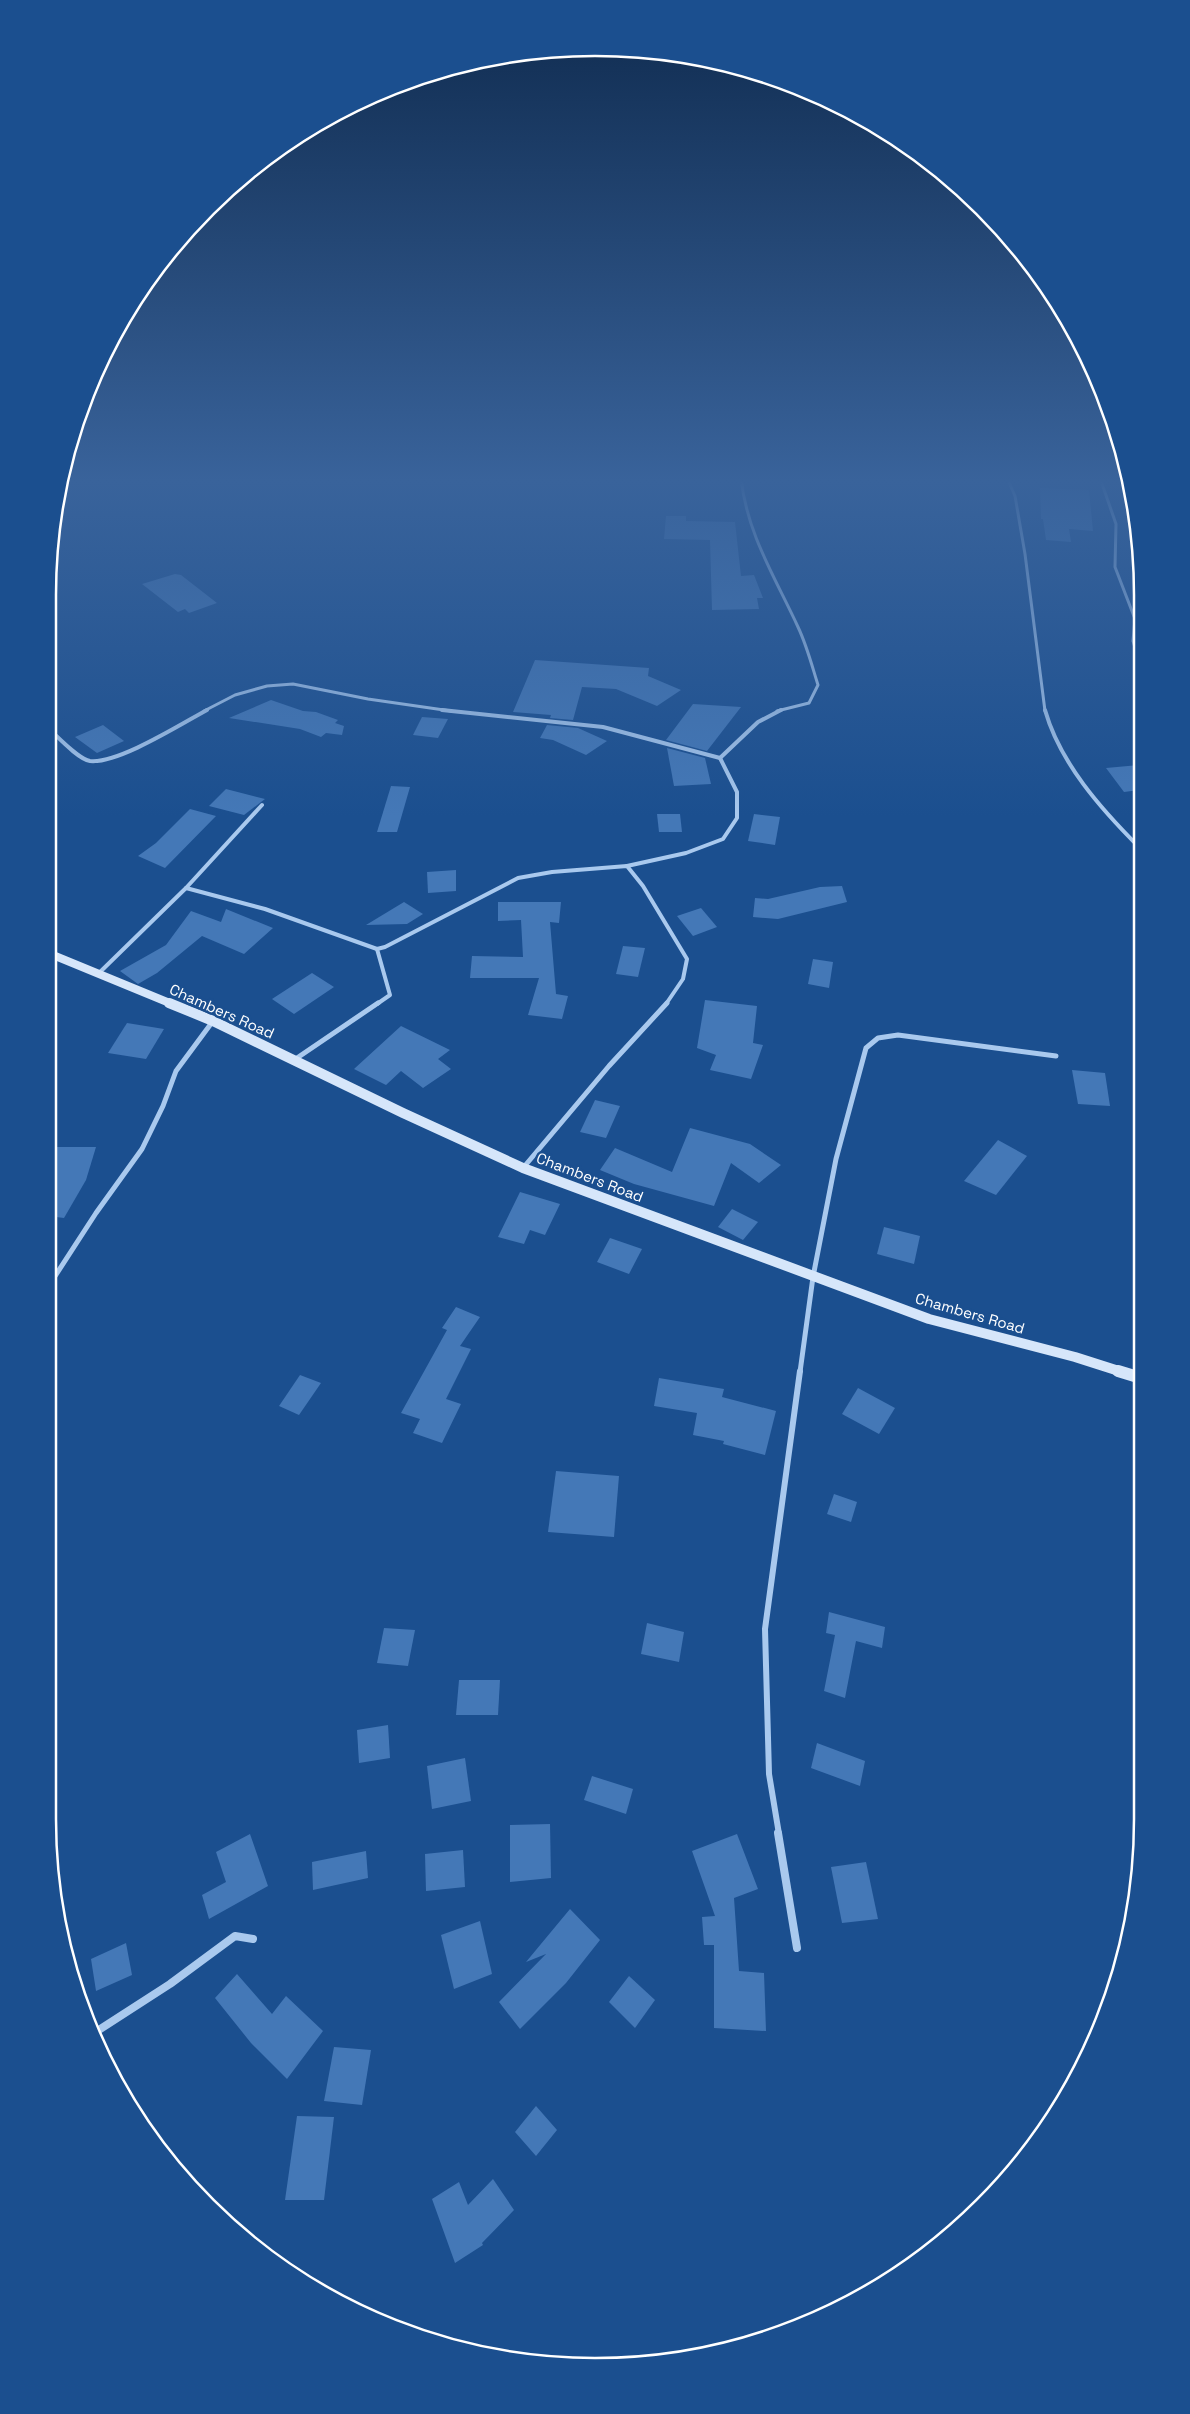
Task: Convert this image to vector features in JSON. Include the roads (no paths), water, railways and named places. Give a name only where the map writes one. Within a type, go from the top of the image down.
[{"type":"street","points":[[720,758],[758,722],[778,711],[809,704],[818,685],[799,629],[779,591]]},
{"type":"street","points":[[1030,591],[1045,712],[1066,760],[1114,822],[1134,842]]},
{"type":"street","points":[[1124,591],[1134,616]]},
{"type":"street","points":[[1134,630],[1134,644]]},
{"type":"street","points":[[56,735],[82,758],[105,760],[138,747],[235,695],[267,686],[293,684],[368,699],[474,715],[603,728],[720,758],[737,792],[738,818],[723,840],[686,852],[627,866],[552,872],[518,878],[385,947],[377,949],[265,909],[186,888]]},
{"type":"street","points":[[99,973],[186,888],[262,805]]},
{"type":"street","points":[[523,1168],[609,1066],[669,1001],[684,979],[687,959],[643,886],[627,866]]},
{"type":"street","points":[[294,1060],[390,995],[377,949]]},
{"type":"street","name":"Chambers Road","points":[[56,956],[213,1022],[403,1114],[523,1168],[929,1319],[1075,1357],[1134,1376]]},
{"type":"street","points":[[56,1275],[96,1213],[142,1149],[163,1106],[176,1071],[213,1022]]},
{"type":"street","points":[[797,1948],[769,1774],[765,1629],[813,1277],[836,1159],[863,1053],[872,1041],[879,1037],[898,1035],[1056,1056]]},
{"type":"street","points":[[99,2030],[170,1984],[234,1936],[253,1939]]}]
